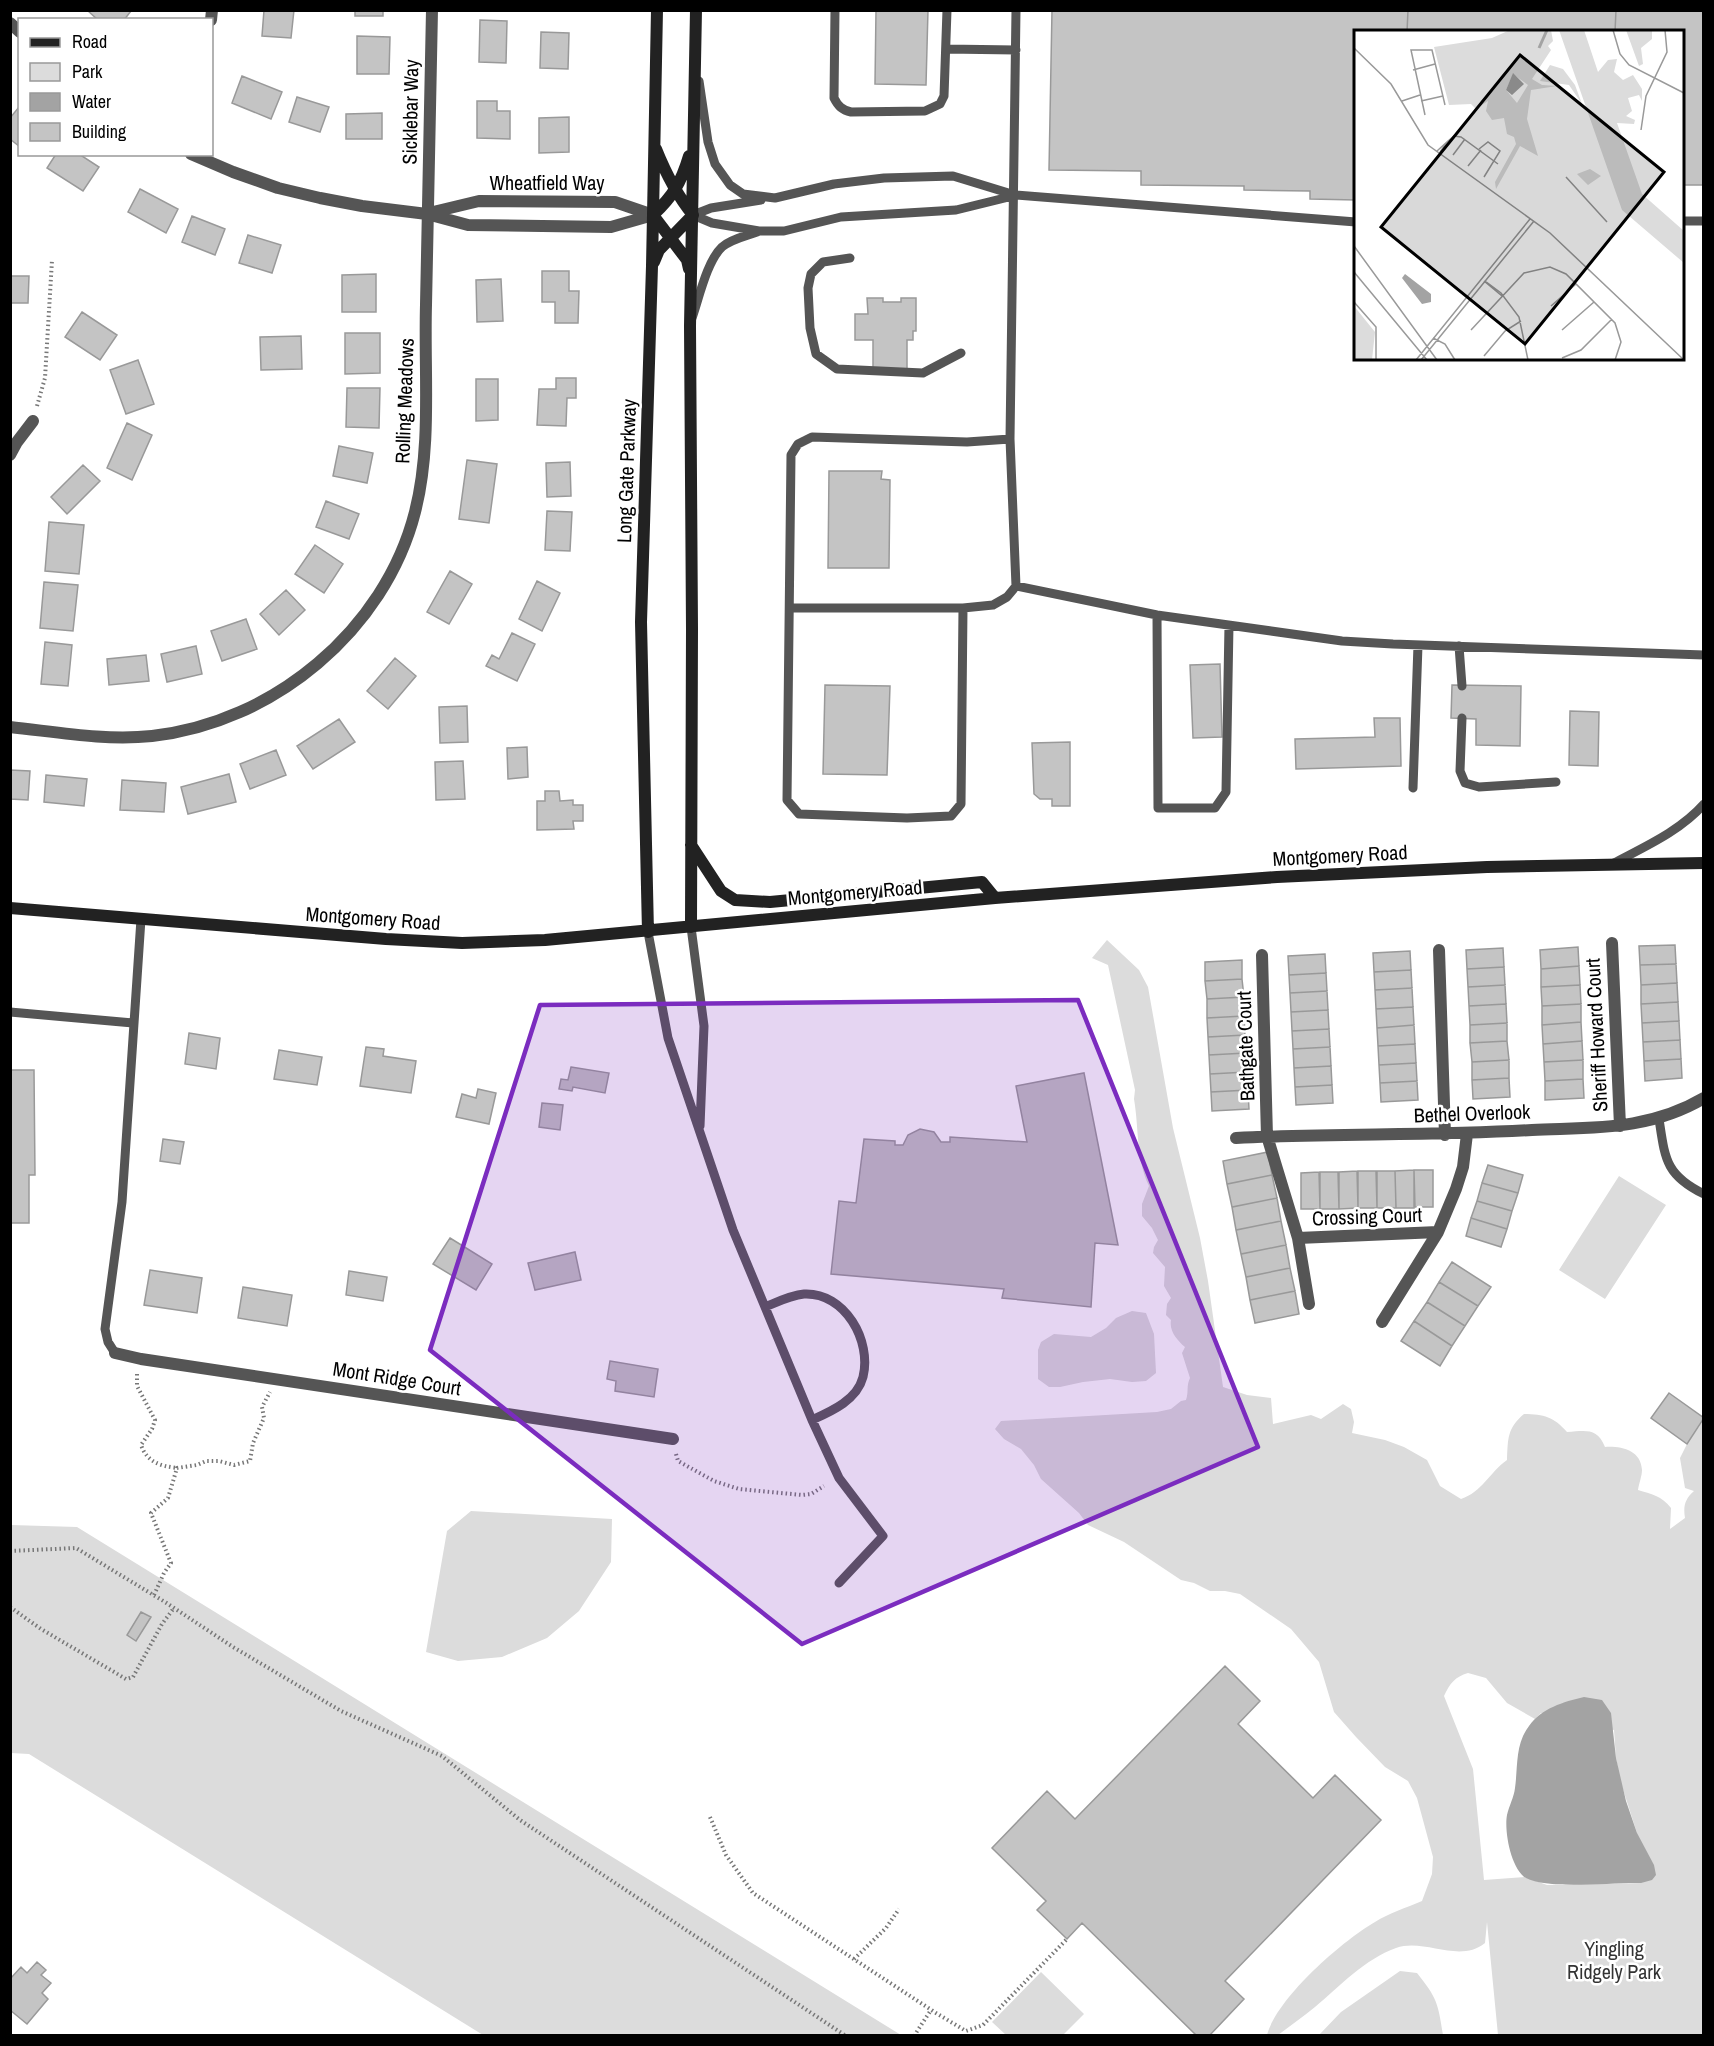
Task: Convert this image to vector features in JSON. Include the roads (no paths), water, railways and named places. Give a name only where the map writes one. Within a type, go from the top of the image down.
[{"type":"street","name":"Sicklebar Way","points":[[427,214],[432,10]]},
{"type":"street","name":"Long Gate Parkway","points":[[648,932],[641,622],[657,10]]},
{"type":"street","points":[[691,927],[690,326],[696,10]]},
{"type":"street","points":[[654,142],[675,190],[693,215]]},
{"type":"street","points":[[691,276],[687,260],[653,215],[675,190],[684,172],[693,144]]},
{"type":"street","name":"Wheatfield Way","points":[[196,156],[260,181],[320,198],[427,214],[468,225],[611,227],[653,215]]},
{"type":"street","name":"Wheatfield Way","points":[[427,214],[478,201],[547,201],[615,202],[653,215]]},
{"type":"street","name":"Rolling Meadows","points":[[10,727],[107,737],[152,736],[192,729],[232,716],[267,699],[298,679],[334,649],[369,607],[387,582],[409,534],[416,510],[426,439],[427,214]]},
{"type":"street","points":[[652,266],[658,250],[693,215]]},
{"type":"street","points":[[10,455],[33,422]]},
{"type":"street","points":[[691,844],[721,891],[735,900],[770,903],[982,882],[995,898]]},
{"type":"street","name":"Montgomery Road","points":[[10,908],[375,939],[462,943],[545,940],[648,932],[995,898],[1277,877],[1487,867],[1704,863]]},
{"type":"street","name":"Sheriff Howard Court","points":[[1612,943],[1620,1126]]},
{"type":"street","points":[[1439,950],[1445,1135]]},
{"type":"street","name":"Bathgate Court","points":[[1262,955],[1267,1136]]},
{"type":"street","name":"Bethel Overlook","points":[[1236,1138],[1445,1135],[1620,1126],[1659,1119],[1704,1098]]},
{"type":"street","name":"Crossing Court","points":[[1382,1322],[1438,1232],[1463,1167],[1467,1134]]},
{"type":"street","name":"Crossing Court","points":[[1267,1136],[1298,1238],[1310,1304]]},
{"type":"street","name":"Crossing Court","points":[[1298,1238],[1438,1232]]},
{"type":"street","name":"Mont Ridge Court","points":[[115,1353],[141,1359],[673,1439]]},
{"type":"lane","points":[[835,10],[834,98],[843,110],[851,112],[926,111],[940,104],[944,96],[947,10]]},
{"type":"lane","points":[[790,608],[963,608],[993,605],[1007,597],[1016,586],[1010,439],[1016,10]]},
{"type":"lane","points":[[946,49],[1016,50]]},
{"type":"lane","points":[[696,61],[708,142],[715,164],[730,185],[743,194],[775,198]]},
{"type":"lane","points":[[693,215],[711,208],[775,198],[834,184],[884,178],[953,176],[1015,195],[1354,222]]},
{"type":"lane","points":[[693,215],[712,223],[759,231],[784,231],[841,217],[956,210],[1015,195]]},
{"type":"lane","points":[[1684,221],[1704,221]]},
{"type":"lane","points":[[690,326],[712,262],[722,247],[759,231]]},
{"type":"lane","points":[[850,258],[823,262],[811,273],[808,288],[810,328],[816,354],[837,369],[923,373],[961,353]]},
{"type":"lane","points":[[963,608],[961,804],[951,816],[908,818],[800,814],[787,800],[791,455],[798,444],[812,437],[967,442],[1010,439]]},
{"type":"lane","points":[[1016,586],[1157,615],[1342,641],[1704,655]]},
{"type":"lane","points":[[1157,615],[1158,808],[1215,808],[1226,792],[1229,625]]},
{"type":"lane","points":[[1413,788],[1419,645]]},
{"type":"lane","points":[[1460,646],[1461,686]]},
{"type":"lane","points":[[1462,718],[1460,771],[1465,783],[1479,787],[1556,782]]},
{"type":"lane","points":[[1611,864],[1679,828],[1691,819],[1704,804]]},
{"type":"lane","points":[[115,1353],[108,1342],[105,1329],[122,1202],[141,918]]},
{"type":"lane","points":[[691,927],[704,1026],[699,1132]]},
{"type":"lane","points":[[648,932],[668,1038],[733,1230],[812,1420],[839,1478],[883,1536],[839,1583]]},
{"type":"lane","points":[[10,1012],[133,1023]]},
{"type":"lane","points":[[1659,1119],[1665,1152],[1672,1170],[1684,1185],[1704,1194]]},
{"type":"lane","points":[[765,1306],[806,1294],[824,1298],[841,1308],[853,1321],[862,1337],[865,1358],[863,1378],[854,1393],[844,1404],[812,1420]]},
{"type":"water","points":[[1584,1697],[1602,1700],[1611,1713],[1616,1758],[1626,1801],[1637,1833],[1654,1865],[1656,1875],[1652,1880],[1641,1883],[1549,1884],[1526,1878],[1516,1867],[1508,1840],[1506,1822],[1514,1791],[1521,1740],[1534,1720],[1547,1710]]},
{"type":"park label","name":"Yingling Ridgely Park","points":[[1614,1960]]}]
